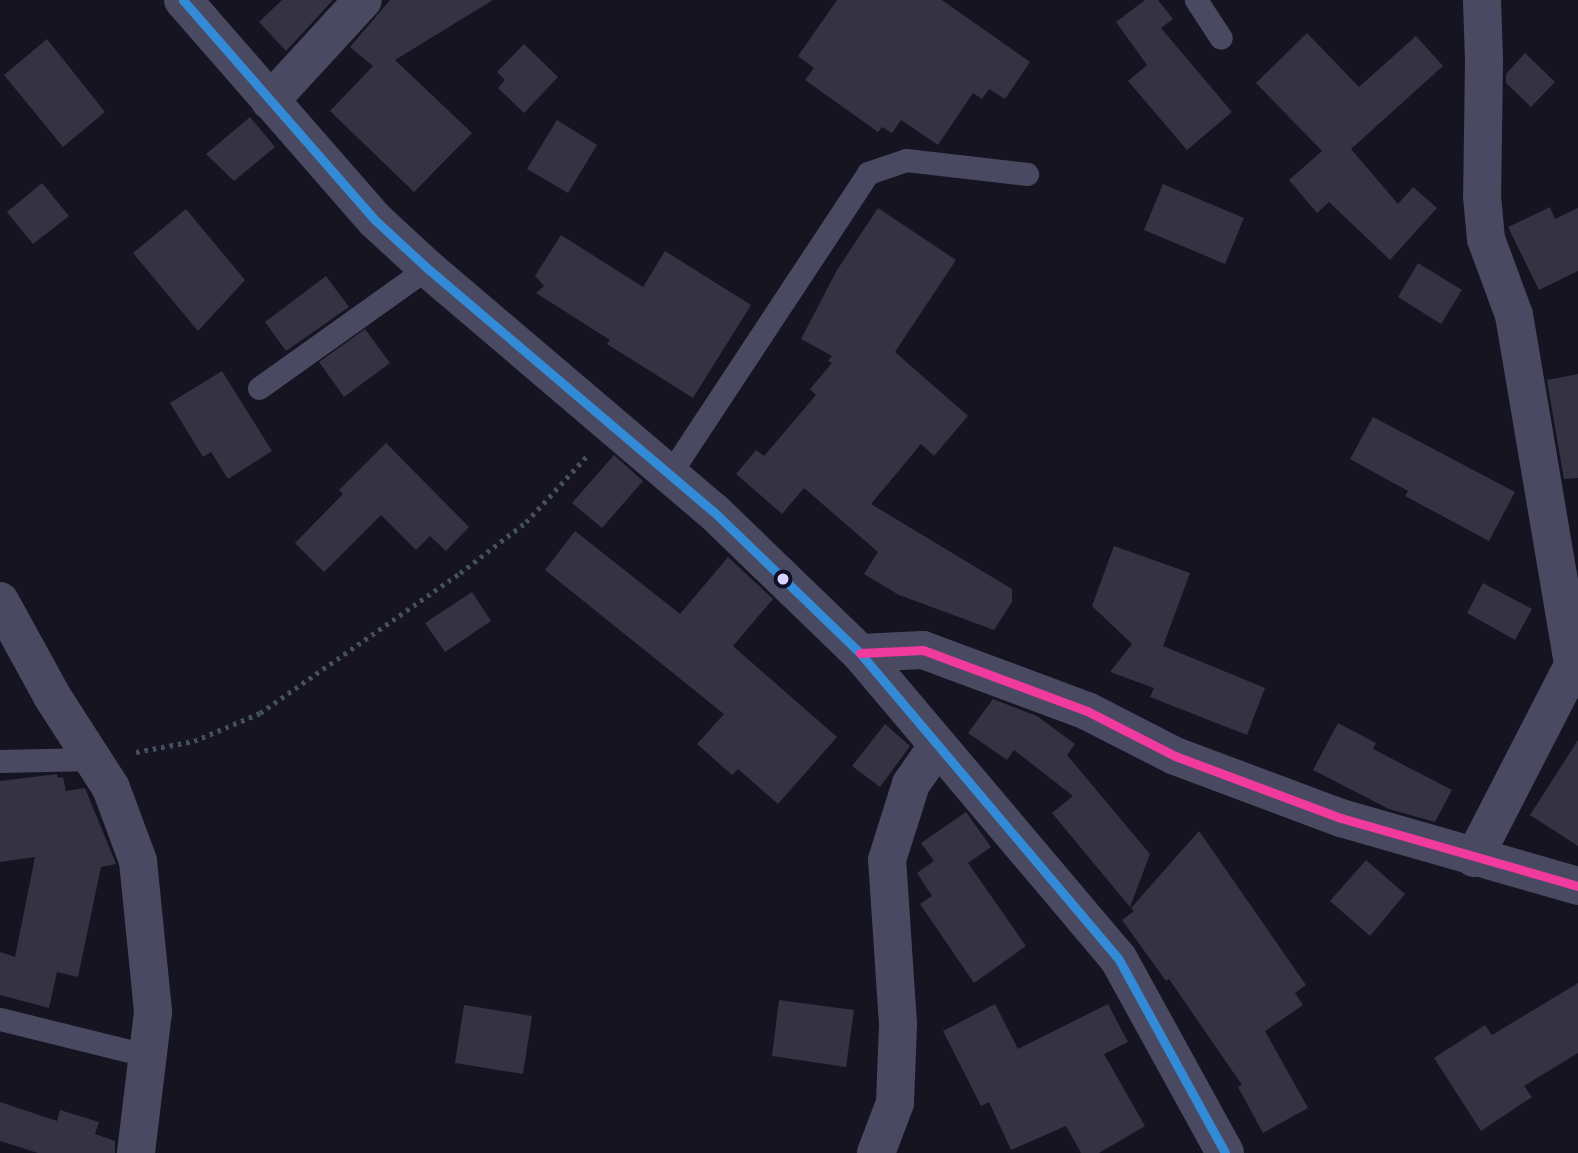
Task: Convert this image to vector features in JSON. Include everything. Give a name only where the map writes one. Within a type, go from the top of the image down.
[{"type":"street","points":[[183,0],[375,220],[426,268],[713,511],[860,653],[1118,958],[1225,1153]]},
{"type":"street","points":[[270,101],[363,0]]},
{"type":"street","points":[[1474,859],[1576,665],[1514,314],[1486,239],[1482,196],[1482,0]]},
{"type":"street","points":[[0,601],[52,696],[111,788],[138,861],[153,1012],[136,1153]]},
{"type":"street","points":[[860,653],[923,650],[1087,711],[1175,755],[1260,789],[1341,818],[1474,859],[1578,886]]},
{"type":"street","points":[[876,1153],[895,1103],[898,1024],[887,860],[911,784],[938,745]]},
{"type":"lane","points":[[1196,0],[1221,38]]},
{"type":"lane","points":[[669,475],[868,173],[906,159],[1027,174]]},
{"type":"lane","points":[[259,388],[426,268]]},
{"type":"lane","points":[[0,761],[93,760]]},
{"type":"lane","points":[[0,1019],[149,1056]]},
{"type":"path","points":[[93,760],[194,741],[260,713],[460,573],[526,522],[613,427]]},
{"type":"building","points":[[282,0],[333,0],[286,51],[259,22]]},
{"type":"building","points":[[390,0],[493,0],[395,60],[472,133],[414,192],[330,111],[373,66],[350,47]]},
{"type":"building","points":[[837,0],[942,0],[1030,62],[1005,99],[989,89],[982,99],[973,93],[938,145],[901,120],[892,133],[882,127],[878,132],[805,80],[814,68],[798,56]]},
{"type":"building","points":[[1145,0],[1158,0],[1173,19],[1161,28],[1232,112],[1187,150],[1128,81],[1147,65],[1116,22]]},
{"type":"building","points":[[1307,33],[1359,87],[1416,36],[1443,66],[1351,149],[1398,204],[1413,187],[1437,208],[1390,260],[1329,202],[1317,213],[1289,180],[1322,151],[1256,83]]},
{"type":"building","points":[[47,39],[105,112],[63,147],[4,75]]},
{"type":"building","points":[[524,44],[558,77],[524,113],[498,88],[505,80],[497,72]]},
{"type":"building","points":[[1525,53],[1555,82],[1531,107],[1506,83],[1506,74]]},
{"type":"building","points":[[250,117],[275,147],[234,181],[206,154]]},
{"type":"building","points":[[557,120],[597,145],[568,193],[527,169]]},
{"type":"building","points":[[42,183],[69,216],[33,244],[7,212]]},
{"type":"building","points":[[1163,184],[1244,218],[1225,264],[1144,230]]},
{"type":"building","points":[[1550,207],[1555,219],[1578,208],[1578,271],[1539,290],[1508,227]]},
{"type":"building","points":[[878,208],[956,260],[895,352],[968,416],[934,456],[921,444],[871,504],[1012,589],[1012,602],[994,630],[899,595],[864,574],[878,552],[804,488],[782,514],[736,474],[756,450],[764,456],[816,395],[810,389],[832,363],[828,361],[832,356],[801,339],[837,270]]},
{"type":"building","points":[[186,209],[245,280],[198,331],[133,253]]},
{"type":"building","points":[[561,235],[643,287],[665,251],[751,305],[693,398],[607,344],[610,340],[536,293],[544,286],[535,276]]},
{"type":"building","points":[[1418,263],[1462,290],[1441,324],[1398,297]]},
{"type":"building","points":[[326,276],[349,307],[286,351],[265,322]]},
{"type":"building","points":[[365,329],[390,363],[344,397],[319,362]]},
{"type":"building","points":[[222,371],[272,451],[228,479],[211,452],[203,457],[170,403]]},
{"type":"building","points":[[1578,374],[1578,478],[1564,479],[1547,380]]},
{"type":"building","points":[[1373,417],[1515,492],[1489,541],[1405,496],[1408,491],[1350,459]]},
{"type":"building","points":[[386,443],[469,527],[446,551],[430,536],[416,550],[381,515],[324,572],[295,543],[343,494],[339,490]]},
{"type":"building","points":[[614,455],[643,481],[602,528],[572,503]]},
{"type":"building","points":[[575,531],[680,614],[728,557],[773,599],[733,646],[837,737],[778,804],[738,769],[732,775],[697,744],[724,714],[545,570]]},
{"type":"building","points":[[1114,546],[1190,573],[1163,646],[1265,688],[1247,735],[1150,697],[1154,688],[1110,672],[1132,644],[1092,606]]},
{"type":"building","points":[[1483,583],[1532,609],[1515,640],[1467,613]]},
{"type":"building","points":[[472,592],[491,621],[445,652],[425,623]]},
{"type":"building","points":[[993,699],[1037,716],[1075,744],[1067,755],[1150,854],[1130,907],[1052,813],[1073,796],[1014,750],[1007,760],[968,733]]},
{"type":"building","points":[[1338,723],[1376,743],[1373,749],[1452,790],[1435,822],[1389,809],[1313,770]]},
{"type":"building","points":[[885,724],[910,746],[880,787],[852,766]]},
{"type":"building","points":[[1578,740],[1578,846],[1530,815]]},
{"type":"building","points":[[57,774],[58,778],[63,777],[66,791],[85,788],[116,864],[101,867],[78,977],[57,972],[49,1008],[0,995],[0,952],[15,957],[35,857],[0,862],[0,781]]},
{"type":"building","points":[[966,812],[991,847],[968,863],[1026,946],[974,983],[920,904],[932,896],[917,873],[934,861],[921,843]]},
{"type":"building","points":[[1199,831],[1306,985],[1295,993],[1303,1005],[1265,1031],[1308,1108],[1263,1133],[1238,1087],[1242,1085],[1169,979],[1166,981],[1122,920],[1134,911],[1131,908]]},
{"type":"building","points":[[1366,860],[1405,894],[1370,936],[1330,901]]},
{"type":"building","points":[[1578,983],[1578,1053],[1524,1086],[1532,1097],[1481,1131],[1434,1058],[1485,1025],[1492,1035]]},
{"type":"building","points":[[779,1000],[854,1010],[846,1067],[772,1056]]},
{"type":"building","points":[[995,1004],[1018,1049],[1108,1004],[1128,1042],[1104,1054],[1145,1126],[1099,1153],[1081,1153],[1066,1126],[1011,1150],[989,1102],[981,1106],[943,1031]]},
{"type":"building","points":[[464,1005],[532,1016],[523,1074],[455,1063]]},
{"type":"building","points":[[0,1102],[57,1121],[60,1110],[99,1122],[95,1134],[115,1141],[115,1153],[38,1153],[0,1141]]},
{"type":"transit line","points":[[183,0],[375,220],[427,268],[713,511],[860,653],[1118,958],[1225,1153]]},
{"type":"transit line","points":[[860,653],[923,650],[1087,711],[1175,756],[1341,818],[1578,886]]}]
